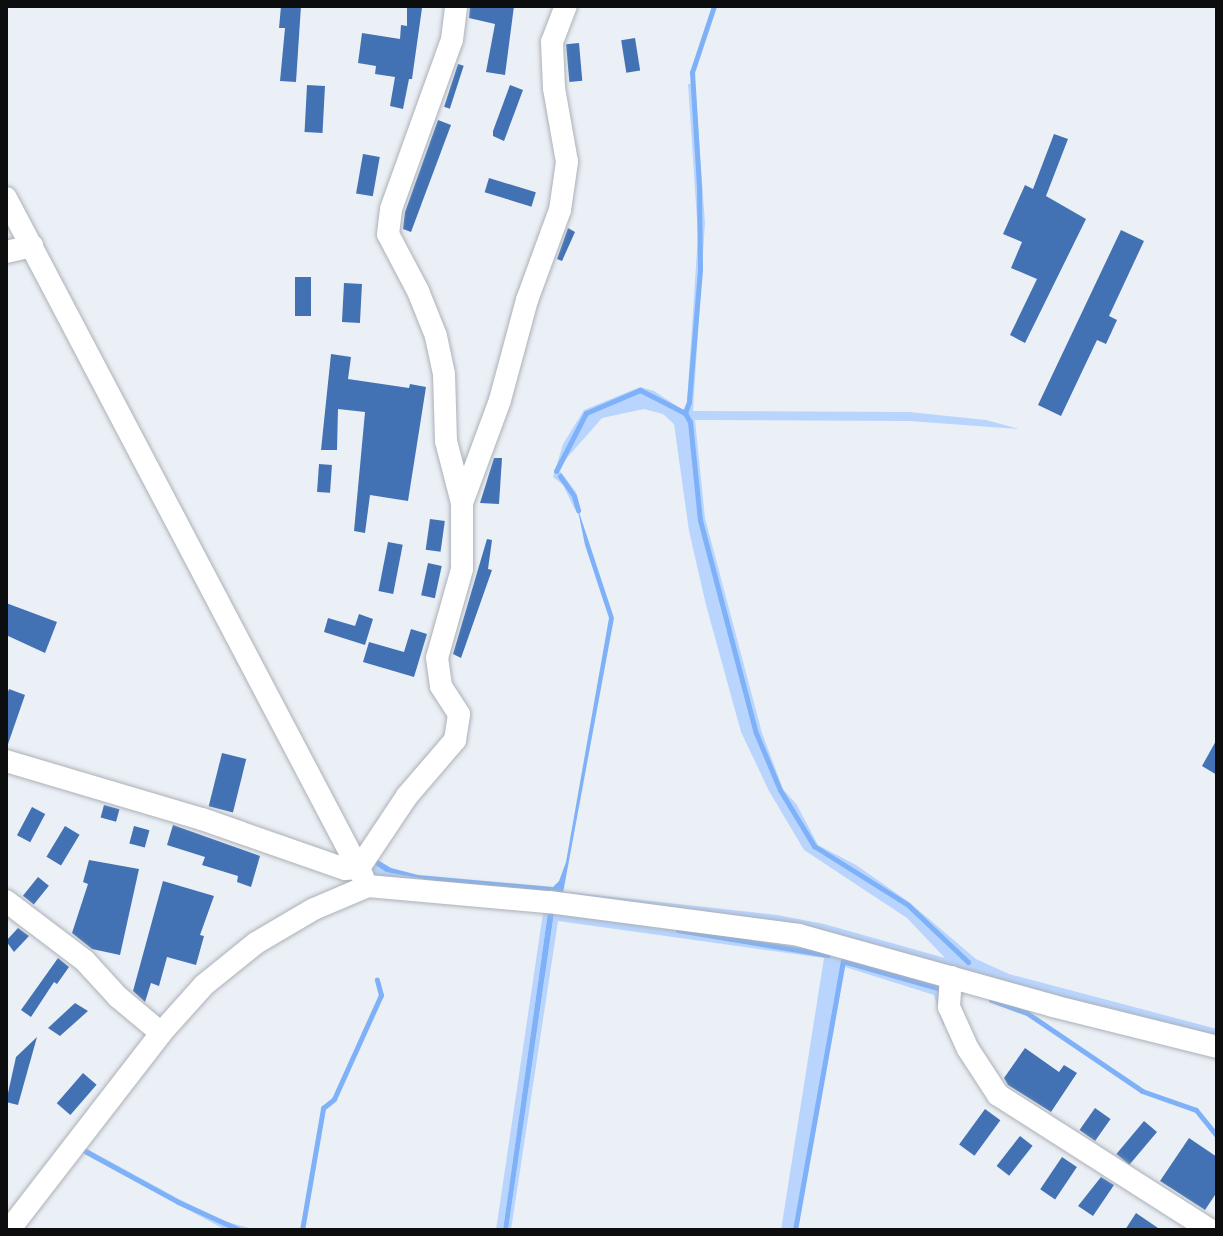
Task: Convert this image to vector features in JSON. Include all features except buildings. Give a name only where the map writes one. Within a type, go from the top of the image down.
[{"type":"street","points":[[9,1230],[161,1033],[204,985],[256,943],[345,893],[364,877],[407,796],[455,740],[459,714],[441,686],[437,658],[462,569],[462,503],[446,441],[444,374],[436,336],[401,254],[388,234],[391,209],[452,40],[456,6]]},
{"type":"street","points":[[462,503],[500,400],[522,315],[560,210],[567,162],[563,122],[554,88],[552,42],[566,6]]},
{"type":"street","points":[[6,198],[364,877]]},
{"type":"street","points":[[6,252],[32,246]]},
{"type":"street","points":[[6,761],[202,819],[364,877],[812,938],[1217,1047]]},
{"type":"street","points":[[6,901],[85,961],[118,997],[161,1033]]},
{"type":"street","points":[[951,977],[949,1007],[968,1049],[998,1095],[1210,1230]]},
{"type":"shaded area","points":[[695,83],[705,223],[693,411],[909,412],[986,420],[1019,429],[909,421],[695,420],[705,518],[762,733],[783,789],[797,805],[818,845],[856,865],[909,902],[976,959],[1009,974],[1217,1029],[1217,1039],[950,966],[376,882],[368,873],[373,857],[386,872],[777,915],[824,924],[945,958],[907,918],[804,850],[769,791],[741,732],[706,605],[689,531],[674,424],[663,414],[644,409],[602,418],[566,459],[560,471],[576,492],[581,512],[577,507],[575,510],[563,485],[553,477],[563,444],[584,410],[640,387],[654,391],[683,410],[687,402],[698,235],[688,84]]},
{"type":"shaded area","points":[[369,892],[557,909],[829,949],[830,953],[842,957],[847,955],[943,984],[949,1019],[943,1026],[934,995],[845,967],[797,1230],[781,1230],[824,958],[558,921],[511,1230],[508,1230],[554,914],[548,912],[503,1230],[496,1230],[543,913],[369,896],[298,928],[206,989],[82,1146],[224,1221],[256,1230],[222,1228],[79,1151],[40,1205],[19,1230],[14,1230],[163,1036],[206,987],[243,957],[290,927],[348,897]]},
{"type":"water","points":[[577,506],[614,618],[563,893],[435,881],[386,872],[373,863],[373,857],[391,868],[418,875],[553,887],[559,881],[566,862],[609,618],[585,545]]},
{"type":"water","points":[[548,912],[554,913],[508,1230],[503,1230]]},
{"type":"waterway","points":[[714,6],[692,72],[700,270],[689,402],[685,413],[690,422],[700,520],[756,733],[780,790],[814,846],[908,905],[968,962]]},
{"type":"waterway","points":[[556,471],[586,413],[640,390],[685,413]]},
{"type":"waterway","points":[[560,476],[574,496],[578,510]]},
{"type":"waterway","points":[[678,930],[828,955]]},
{"type":"waterway","points":[[795,1230],[843,961],[944,990]]},
{"type":"waterway","points":[[302,1230],[323,1108],[334,1099],[381,995],[377,980]]},
{"type":"waterway","points":[[991,1000],[1027,1013],[1142,1091],[1196,1110],[1217,1136]]},
{"type":"waterway","points":[[85,1151],[178,1202],[240,1230]]}]
